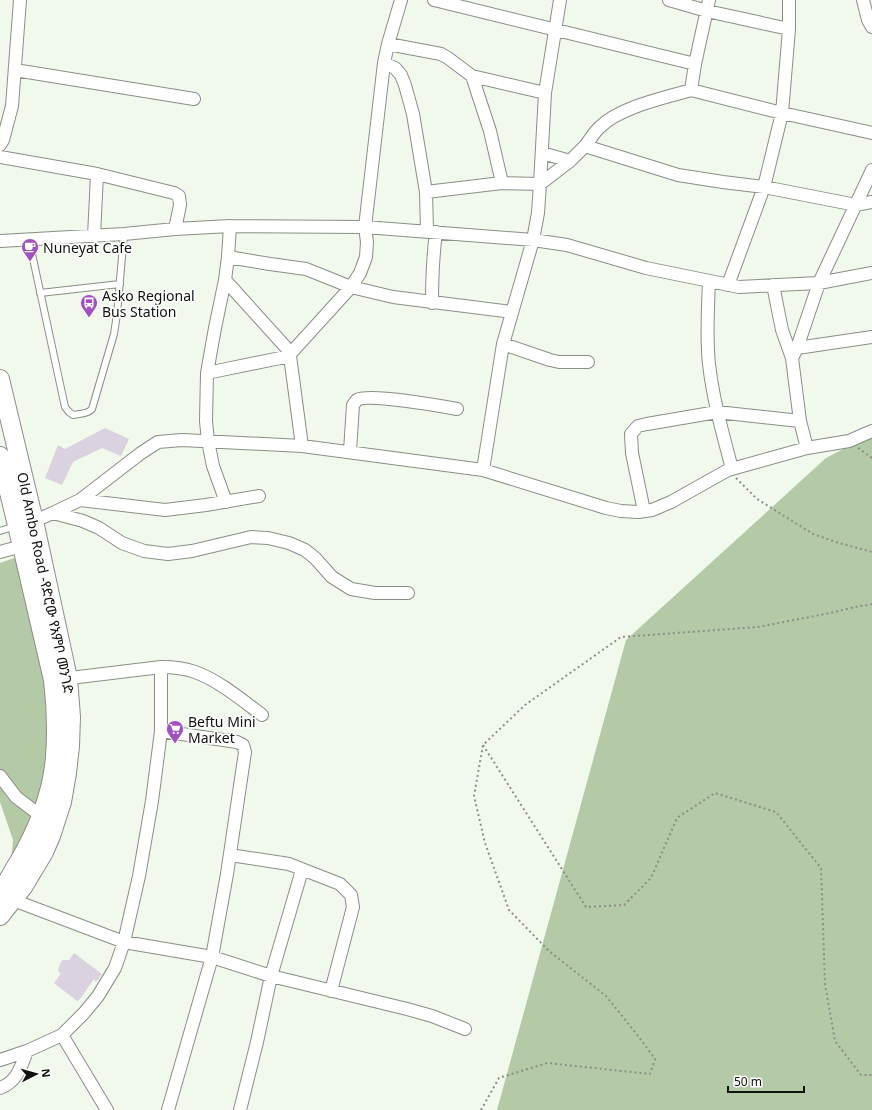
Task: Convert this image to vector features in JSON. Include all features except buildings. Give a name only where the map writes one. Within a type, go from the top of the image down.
[{"type":"main road","name":"Old Ambo Road -የድሮው የአምቦ መንገድ","points":[[0,379],[26,523],[60,679],[55,703],[55,756],[52,776],[41,816],[5,894],[0,916]]},
{"type":"main road","name":"Old Ambo Road -የድሮው የአምቦ መንገድ","points":[[0,456],[26,523],[22,546],[71,717],[67,773],[62,802],[51,836],[44,852],[23,887],[5,894]]},
{"type":"street","points":[[0,145],[3,140],[12,106],[20,0]]},
{"type":"street","points":[[207,373],[291,355],[351,287],[360,274],[366,257],[367,242],[365,227],[384,63],[401,0]]},
{"type":"street","points":[[434,0],[695,64]]},
{"type":"street","points":[[484,470],[503,344],[533,240],[538,213],[546,93],[560,0]]},
{"type":"street","points":[[669,0],[708,5],[789,29]]},
{"type":"street","points":[[728,285],[764,187],[782,113],[789,29],[789,0]]},
{"type":"street","points":[[863,0],[868,20],[872,27]]},
{"type":"street","points":[[691,90],[708,5]]},
{"type":"street","points":[[388,44],[441,54],[472,76],[546,93]]},
{"type":"street","points":[[384,63],[395,68],[401,75],[406,84],[413,114],[431,231],[433,259],[432,303]]},
{"type":"street","points":[[15,70],[194,99]]},
{"type":"street","points":[[472,76],[490,131],[502,184]]},
{"type":"street","points":[[426,192],[502,184],[540,184],[570,162],[585,146],[599,127],[609,120],[632,108],[691,90],[872,134]]},
{"type":"street","points":[[585,146],[678,175],[764,187],[856,205],[872,202]]},
{"type":"street","points":[[542,153],[570,162]]},
{"type":"street","points":[[0,158],[97,174],[174,193],[179,196],[180,205],[175,228]]},
{"type":"street","points":[[794,353],[819,282],[872,170]]},
{"type":"street","points":[[94,236],[97,174]]},
{"type":"street","points":[[226,502],[213,466],[206,421],[207,373],[225,280],[230,226]]},
{"type":"street","points":[[0,242],[124,234],[175,228],[230,226],[365,227],[431,231],[566,244],[646,268],[739,287],[819,282],[872,273]]},
{"type":"street","points":[[228,257],[306,269],[351,287],[393,298],[512,312]]},
{"type":"street","points":[[225,280],[291,355],[302,446]]},
{"type":"street","points":[[709,281],[709,364],[717,412],[730,469]]},
{"type":"street","points":[[773,285],[782,330],[794,353],[800,421],[807,448]]},
{"type":"street","points":[[794,353],[872,337]]},
{"type":"street","points":[[503,344],[550,360],[560,362],[588,362]]},
{"type":"street","points":[[350,451],[353,405],[357,400],[363,398],[396,399],[456,409]]},
{"type":"street","points":[[644,511],[632,453],[631,434],[638,426],[717,412],[800,421]]},
{"type":"street","points":[[26,523],[53,513],[80,500],[158,442],[182,440],[302,446],[350,451],[484,470],[606,508],[638,512],[652,510],[671,502],[730,469],[807,448],[849,441],[872,431]]},
{"type":"street","points":[[80,500],[165,510],[259,496]]},
{"type":"street","points":[[53,513],[83,521],[99,528],[122,543],[144,551],[168,554],[192,551],[251,537],[268,538],[305,550],[315,558],[332,577],[351,589],[375,593],[408,593]]},
{"type":"street","points":[[0,552],[22,546]]},
{"type":"street","points":[[60,679],[161,667],[178,668],[195,672],[230,691],[262,715]]},
{"type":"street","points":[[0,1060],[27,1051],[62,1035],[84,1013],[98,996],[115,968],[124,942],[139,876],[152,801],[161,731],[161,667]]},
{"type":"street","points":[[161,731],[238,742],[243,745],[245,752],[230,855],[212,957],[168,1110]]},
{"type":"street","points":[[0,776],[16,797],[41,816]]},
{"type":"street","points":[[230,855],[288,864],[340,884],[352,895],[353,907],[330,991]]},
{"type":"street","points":[[240,1110],[272,976],[302,870]]},
{"type":"street","points":[[5,894],[124,942],[212,957],[272,976],[432,1016],[465,1029]]},
{"type":"street","points":[[62,1035],[107,1110]]},
{"type":"street","points":[[0,1088],[13,1080],[18,1074],[27,1051]]},
{"type":"lane","points":[[29,240],[65,407],[73,415],[86,413],[92,409],[114,334],[124,234]]},
{"type":"lane","points":[[40,293],[120,284]]},
{"type":"lane","points":[[0,531],[26,523]]},
{"type":"path","points":[[849,441],[872,458]]},
{"type":"path","points":[[730,469],[757,499],[813,534],[872,552]]},
{"type":"path","points":[[481,1110],[499,1078],[547,1063],[650,1074],[655,1059],[606,996],[550,951],[509,910],[485,843],[474,796],[483,745],[525,705],[621,637],[758,627],[872,604]]},
{"type":"path","points":[[483,745],[586,907],[624,904],[651,878],[677,818],[715,793],[776,812],[820,868],[826,984],[835,1041],[861,1075],[872,1075]]},
{"type":"green space","points":[[872,434],[872,1110],[497,1110],[626,640],[826,458]]},
{"type":"green space","points":[[17,557],[48,699],[51,761],[34,830],[10,874],[13,840],[0,802],[0,563]]},
{"type":"place","name":"Nuneyat Cafe","points":[[30,262]]},
{"type":"place","name":"Asko Regional Bus Station","points":[[89,318]]},
{"type":"place","name":"Beftu Mini Market","points":[[175,744]]}]
